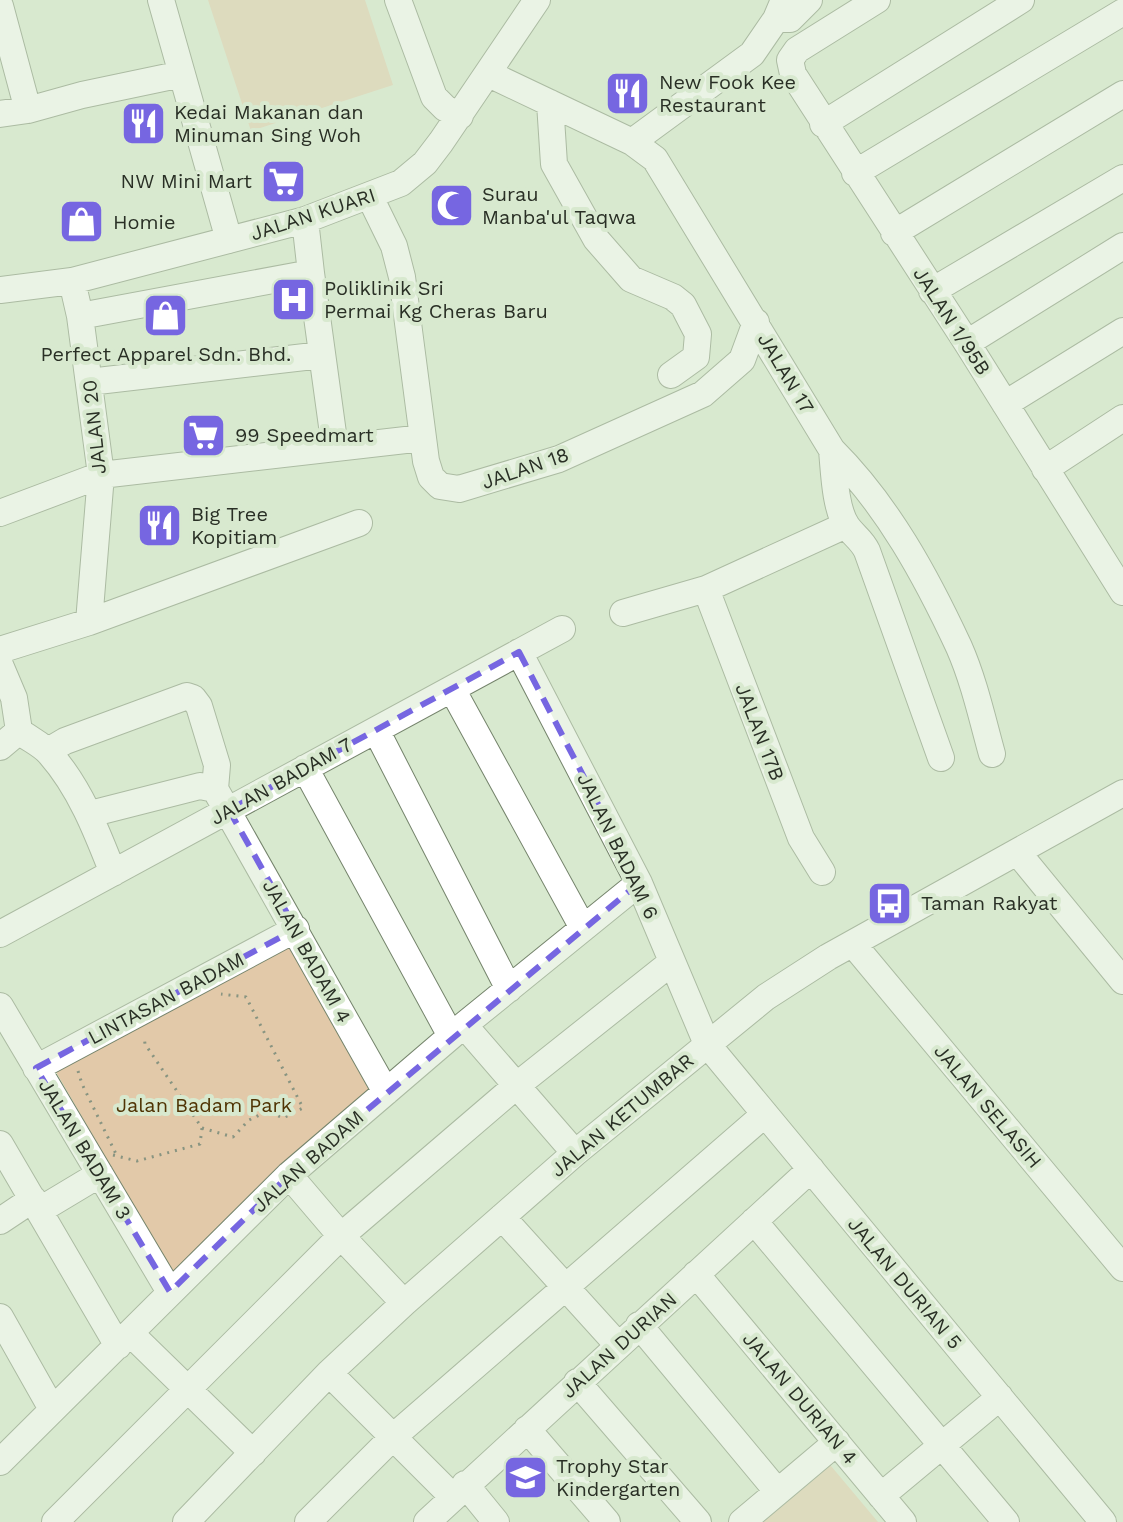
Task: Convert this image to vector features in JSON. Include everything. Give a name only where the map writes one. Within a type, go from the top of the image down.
[{"type":"street","points":[[161,0],[229,240]]},
{"type":"street","points":[[398,0],[434,97],[460,116]]},
{"type":"street","name":"JALAN KUARI","points":[[0,290],[72,281],[305,220],[401,183],[425,163],[460,116],[537,0]]},
{"type":"street","points":[[632,142],[752,54],[780,10],[790,19],[809,0]]},
{"type":"street","name":"JALAN 1/95B","points":[[877,0],[797,50],[790,60],[793,74],[1123,592]]},
{"type":"street","points":[[823,124],[1021,0]]},
{"type":"street","points":[[0,6],[28,110]]},
{"type":"street","points":[[855,173],[1123,12]]},
{"type":"street","points":[[0,114],[182,74]]},
{"type":"street","name":"JALAN 17","points":[[489,74],[632,142],[655,159],[832,450],[859,477],[903,542],[959,648],[992,754]]},
{"type":"street","points":[[894,233],[1123,94]]},
{"type":"street","points":[[550,103],[554,164],[596,239],[631,279],[673,297],[683,305],[698,334],[696,357],[671,375]]},
{"type":"street","points":[[932,291],[1123,178]]},
{"type":"street","points":[[0,513],[101,475],[423,438],[402,277],[394,246],[370,197]]},
{"type":"street","points":[[305,220],[335,448]]},
{"type":"street","points":[[967,343],[1123,246]]},
{"type":"street","points":[[80,316],[311,273]]},
{"type":"street","name":"JALAN 20","points":[[72,281],[80,316],[101,475],[89,622]]},
{"type":"street","name":"JALAN 18","points":[[423,438],[431,477],[440,486],[459,489],[559,459],[703,394],[742,360],[756,322]]},
{"type":"street","points":[[1005,404],[1123,331]]},
{"type":"street","points":[[89,382],[322,355]]},
{"type":"street","points":[[1045,469],[1123,418]]},
{"type":"street","points":[[832,450],[836,490],[846,525],[858,536],[867,551],[941,758]]},
{"type":"street","points":[[0,650],[89,622],[359,523]]},
{"type":"street","points":[[623,613],[706,589],[846,525]]},
{"type":"street","name":"JALAN 17B","points":[[706,589],[801,838],[822,872]]},
{"type":"street","name":"JALAN BADAM 7","points":[[0,934],[113,873],[222,799],[305,768],[562,629]]},
{"type":"street","name":"JALAN BADAM 6","points":[[519,652],[639,883],[707,1044]]},
{"type":"street","points":[[0,665],[14,698],[26,744],[90,814],[113,873]]},
{"type":"street","points":[[452,689],[583,928]]},
{"type":"street","points":[[26,744],[65,741],[187,696],[199,706],[217,765],[222,799]]},
{"type":"street","points":[[376,730],[509,989]]},
{"type":"street","points":[[305,768],[458,1030],[516,1086],[575,1153]]},
{"type":"street","points":[[90,814],[200,786],[222,799]]},
{"type":"street","name":"JALAN KETUMBAR","points":[[186,1522],[329,1373],[404,1303],[575,1153],[766,997],[853,944],[1123,793]]},
{"type":"street","name":"JALAN BADAM 4","points":[[222,799],[386,1092]]},
{"type":"street","points":[[1018,853],[1123,981]]},
{"type":"street","name":"JALAN BADAM","points":[[0,1462],[289,1175],[458,1030],[639,883]]},
{"type":"street","name":"LINTASAN BADAM","points":[[36,1068],[296,929]]},
{"type":"street","name":"JALAN SELASIH","points":[[853,944],[1123,1268]]},
{"type":"street","points":[[55,1522],[341,1236],[516,1086],[672,962]]},
{"type":"street","name":"JALAN BADAM 3","points":[[0,1006],[36,1068],[102,1162],[170,1292]]},
{"type":"street","name":"JALAN DURIAN 5","points":[[707,1044],[1103,1522]]},
{"type":"street","points":[[308,1522],[393,1437],[765,1114]]},
{"type":"street","points":[[0,1144],[124,1340],[186,1390],[253,1453]]},
{"type":"street","points":[[0,1221],[36,1204],[102,1162]]},
{"type":"street","name":"JALAN DURIAN","points":[[427,1522],[811,1169]]},
{"type":"street","points":[[289,1175],[404,1303]]},
{"type":"street","points":[[502,1217],[618,1345]]},
{"type":"street","points":[[754,1221],[1006,1522]]},
{"type":"street","name":"JALAN DURIAN 4","points":[[696,1274],[903,1522]]},
{"type":"street","points":[[0,1317],[52,1409]]},
{"type":"street","points":[[639,1325],[777,1491]]},
{"type":"street","points":[[329,1373],[393,1437],[496,1522]]},
{"type":"street","points":[[577,1382],[698,1522]]},
{"type":"street","points":[[881,1496],[1000,1397]]},
{"type":"street","points":[[527,1429],[607,1522]]},
{"type":"street","points":[[742,1522],[837,1442]]},
{"type":"path","points":[[141,1012],[145,1044],[202,1128],[233,1137],[249,1120],[268,1111],[283,1118],[303,1108],[246,997],[215,993]]},
{"type":"path","points":[[88,1064],[77,1071],[102,1162],[137,1161],[200,1144],[202,1128]]},
{"type":"highlighted area","points":[[519,652],[639,883],[289,1175],[170,1292],[36,1068],[296,929],[229,810]]},
{"type":"green space","points":[[208,0],[365,0],[393,85],[251,131]]},
{"type":"green space","name":"Jalan Badam Park","points":[[296,929],[386,1092],[176,1279],[52,1065]]},
{"type":"green space","points":[[826,1460],[878,1522],[753,1522]]},
{"type":"place","name":"New Fook Kee Restaurant","points":[[628,93]]},
{"type":"place","name":"Kedai Makanan dan Minuman Sing Woh","points":[[143,124]]},
{"type":"place","name":"NW Mini Mart","points":[[283,181]]},
{"type":"place","name":"Surau Manba'ul Taqwa","points":[[451,205]]},
{"type":"place","name":"Homie","points":[[82,222]]},
{"type":"place","name":"Poliklinik Sri Permai Kg Cheras Baru","points":[[293,299]]},
{"type":"place","name":"Perfect Apparel Sdn. Bhd.","points":[[166,315]]},
{"type":"place","name":"99 Speedmart","points":[[204,435]]},
{"type":"place","name":"Big Tree Kopitiam","points":[[160,526]]},
{"type":"place","name":"Taman Rakyat","points":[[890,903]]},
{"type":"place","name":"Trophy Star Kindergarten","points":[[525,1478]]}]
